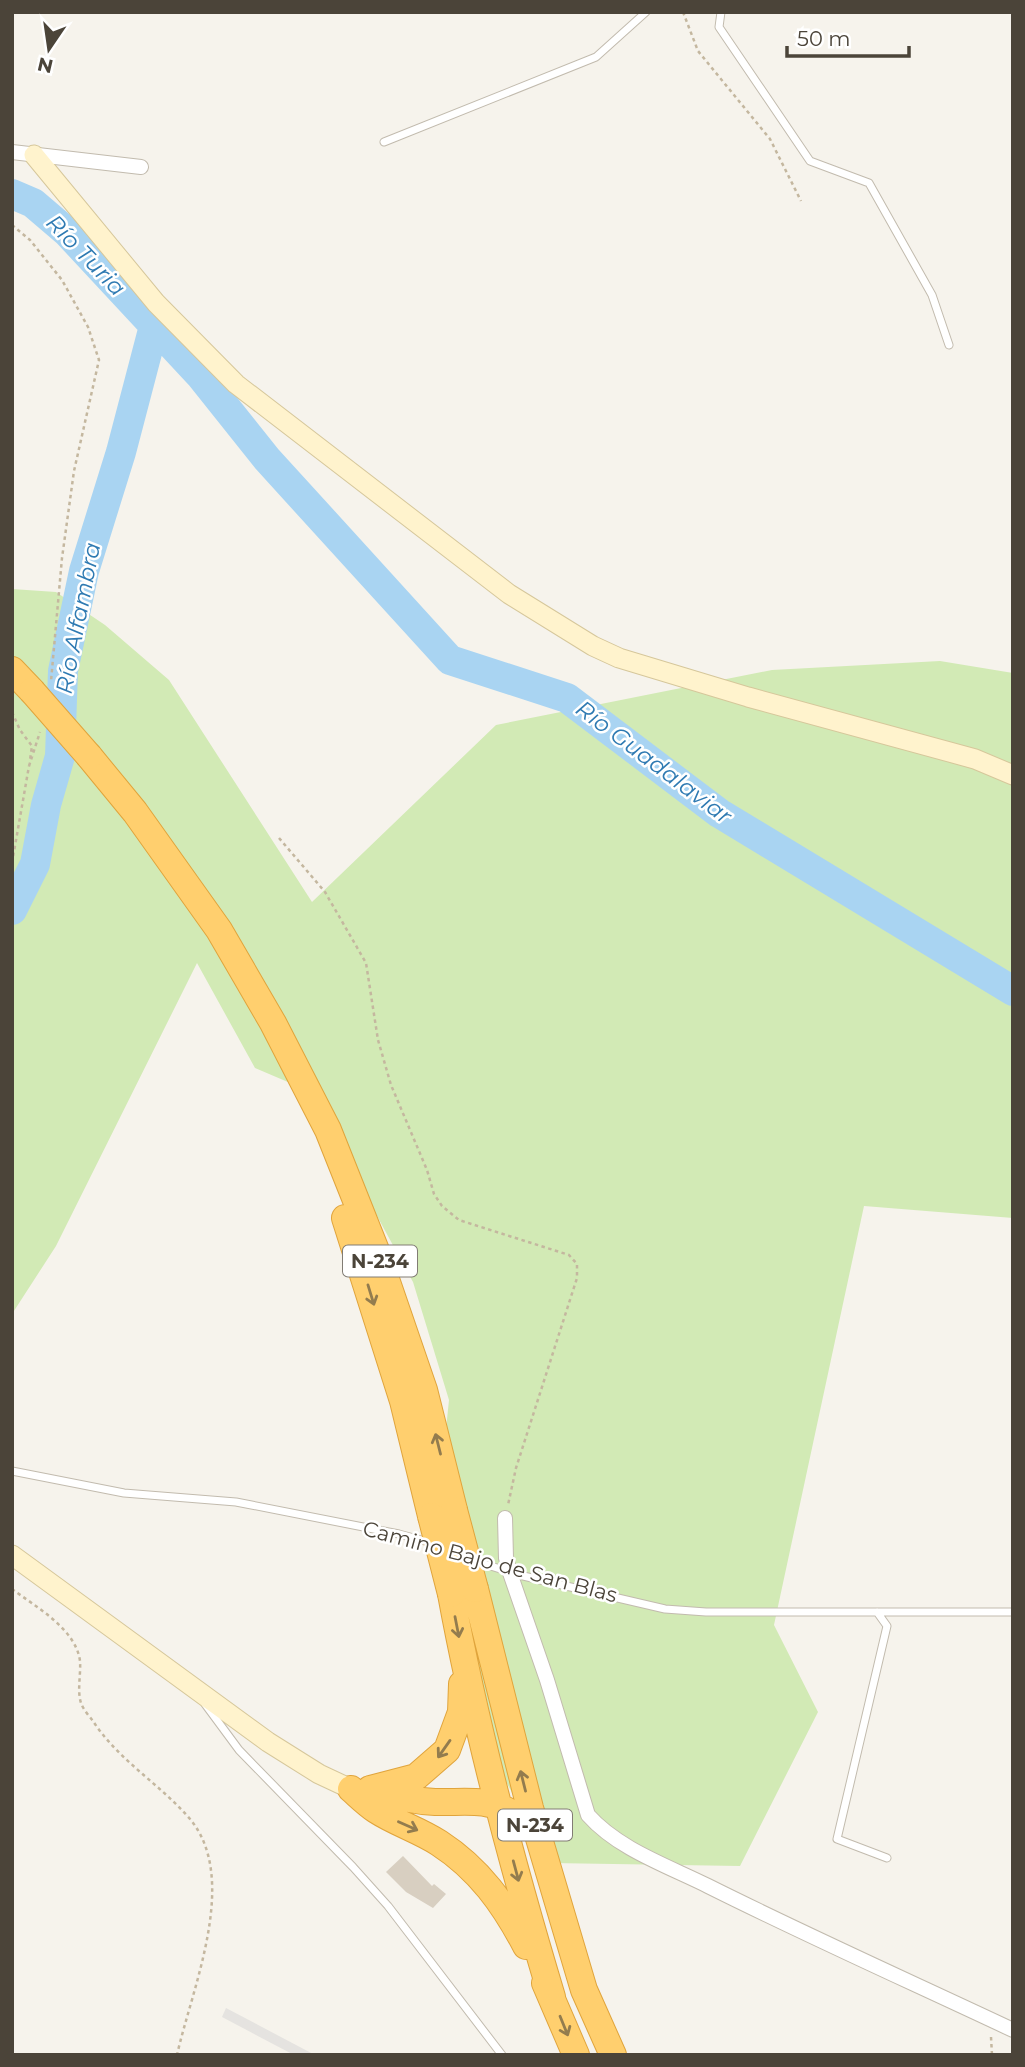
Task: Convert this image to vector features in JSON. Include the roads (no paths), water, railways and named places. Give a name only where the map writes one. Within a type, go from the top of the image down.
[{"type":"highway","name":"N-234","points":[[12,670],[41,689],[135,812],[219,930],[273,1023],[328,1130],[377,1253],[424,1390],[443,1513],[463,1591],[580,1977],[610,2055]]},
{"type":"highway","name":"N-234","points":[[463,1591],[463,1661],[498,1805],[552,1997],[576,2055]]},
{"type":"highway","points":[[361,1789],[416,1777],[447,1751],[461,1712],[463,1661]]},
{"type":"highway","points":[[361,1789],[400,1799],[436,1802],[477,1800],[498,1805],[520,1819],[530,1842],[552,1921],[576,1990],[610,2055]]},
{"type":"highway","points":[[361,1789],[376,1810],[448,1849],[489,1886],[515,1926],[552,1997]]},
{"type":"street","points":[[12,152],[141,167]]},
{"type":"street","points":[[34,155],[156,303],[236,384],[509,594],[593,646],[619,658],[748,697],[975,759],[1013,775]]},
{"type":"street","points":[[505,1518],[506,1558],[510,1573],[588,1815],[599,1828],[641,1853],[773,1918],[1013,2030]]},
{"type":"street","points":[[12,1555],[291,1758],[333,1782],[361,1789]]},
{"type":"lane","points":[[384,142],[596,57],[646,12]]},
{"type":"lane","points":[[721,12],[719,26],[810,160],[869,183],[932,295],[949,345]]},
{"type":"lane","name":"Camino Bajo de San Blas","points":[[12,1471],[124,1493],[236,1502],[399,1534],[448,1549]]},
{"type":"lane","name":"Camino Bajo de San Blas","points":[[459,1554],[510,1573],[665,1609],[706,1612],[1013,1612]]},
{"type":"lane","points":[[877,1612],[887,1626],[837,1839],[887,1858]]},
{"type":"lane","points":[[192,1687],[239,1750],[388,1906],[502,2055]]},
{"type":"waterway","name":"Río Guadalaviar","points":[[12,194],[33,203],[67,232],[200,375],[267,459],[450,660],[567,698],[719,813],[1013,991]]},
{"type":"waterway","name":"Río Alfambra","points":[[12,910],[35,864],[46,805],[60,756],[63,671],[84,571],[121,452],[154,326]]},
{"type":"water label","name":"Río Turia","points":[[86,255]]}]
